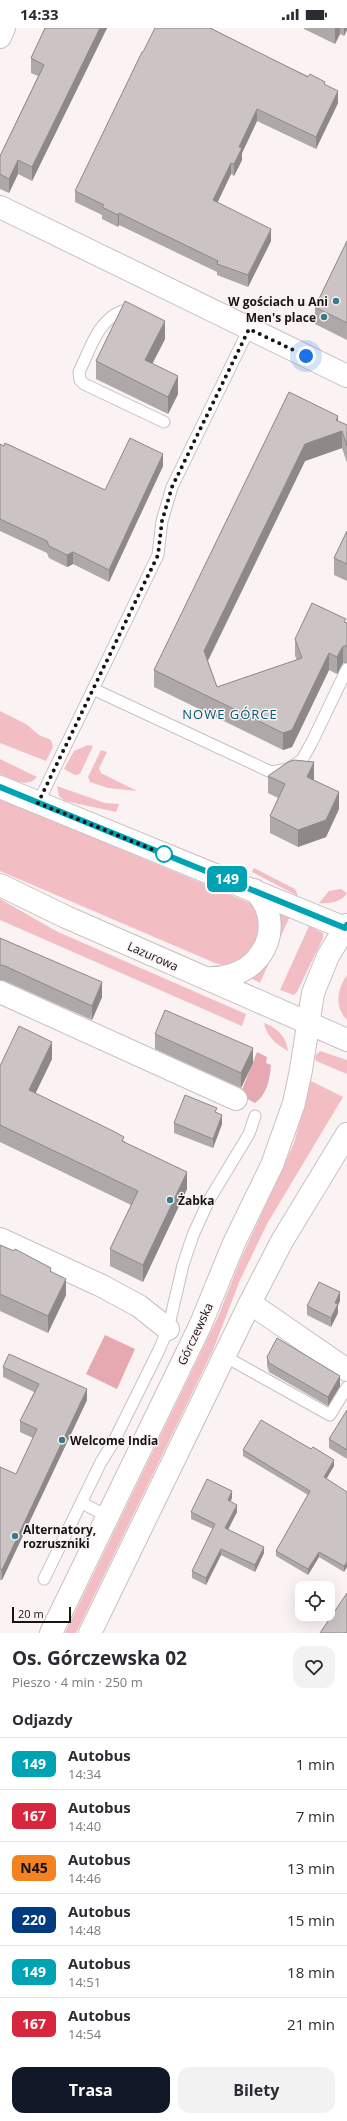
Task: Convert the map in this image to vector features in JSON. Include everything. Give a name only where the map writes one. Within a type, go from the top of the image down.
[{"type":"main road","points":[[0,37],[4,28]]},
{"type":"main road","points":[[0,208],[347,376]]},
{"type":"main road","points":[[0,787],[346,928]]},
{"type":"main road","name":"Lazurowa","points":[[0,885],[66,918],[347,1040]]},
{"type":"main road","points":[[205,978],[217,978],[243,970],[256,960],[261,952],[268,938],[270,920],[265,903],[254,890]]},
{"type":"main road","name":"Górczewska","points":[[51,1633],[200,1326],[234,1243],[272,1165],[294,1103],[301,1070],[307,1023],[313,993],[328,956],[346,928]]},
{"type":"main road","points":[[0,992],[236,1099]]},
{"type":"main road","points":[[90,1633],[250,1302],[282,1241],[344,1145]]},
{"type":"main road","points":[[0,1239],[102,1286],[139,1306],[168,1329]]},
{"type":"main road","points":[[250,1302],[347,1370]]},
{"type":"lane","points":[[122,311],[114,314],[103,323],[79,372],[79,376],[84,384],[164,422]]},
{"type":"lane","points":[[38,803],[158,555],[162,521],[172,487],[249,329]]},
{"type":"lane","points":[[93,689],[271,772],[288,770],[302,760],[347,669]]},
{"type":"lane","points":[[44,1579],[101,1462],[114,1441],[168,1329],[183,1265],[193,1235],[209,1200],[249,1134],[255,1116]]},
{"type":"lane","points":[[224,1356],[330,1415],[347,1387]]},
{"type":"lane","points":[[82,1503],[107,1516]]},
{"type":"shaded area","points":[[0,711],[26,724],[39,735],[51,740],[53,747],[46,761],[0,743]]},
{"type":"shaded area","points":[[88,745],[93,746],[80,774],[75,775],[64,769],[74,751]]},
{"type":"shaded area","points":[[101,750],[107,752],[99,768],[101,773],[137,791],[108,788],[90,782],[88,777]]},
{"type":"shaded area","points":[[0,759],[37,777],[33,781],[24,783],[0,774]]},
{"type":"shaded area","points":[[57,786],[105,803],[119,804],[116,812],[65,801],[59,796]]},
{"type":"shaded area","points":[[0,799],[250,903],[258,916],[259,930],[248,957],[226,966],[215,963],[0,871]]},
{"type":"shaded area","points":[[254,868],[295,889],[298,896],[252,872]]},
{"type":"shaded area","points":[[341,889],[347,893],[339,900],[331,903],[319,903],[329,891]]},
{"type":"shaded area","points":[[0,899],[58,932],[246,1014],[242,1026],[0,920]]},
{"type":"shaded area","points":[[278,913],[289,918],[260,983],[250,978]]},
{"type":"shaded area","points":[[309,926],[323,933],[323,938],[297,992],[294,995],[280,990]]},
{"type":"shaded area","points":[[347,975],[347,1020],[340,1009],[338,998],[341,986]]},
{"type":"shaded area","points":[[264,1023],[273,1027],[280,1033],[286,1041],[288,1051],[273,1040],[267,1032]]},
{"type":"shaded area","points":[[320,1051],[347,1060],[347,1074],[316,1061],[315,1056]]},
{"type":"shaded area","points":[[257,1052],[267,1057],[266,1063],[271,1065],[269,1081],[265,1091],[255,1103],[240,1095]]},
{"type":"shaded area","points":[[311,1081],[343,1097],[267,1224],[240,1280],[213,1350],[76,1633],[65,1633],[218,1317],[240,1261],[294,1143]]},
{"type":"shaded area","points":[[105,1335],[135,1349],[117,1389],[86,1374]]},
{"type":"building","points":[[45,28],[100,28],[32,167],[18,160],[9,179],[0,174],[0,156],[44,65],[31,58]]},
{"type":"building","points":[[155,28],[210,28],[308,77],[310,74],[325,82],[324,84],[338,91],[316,137],[257,109],[239,147],[242,148],[234,164],[231,163],[213,200],[271,229],[248,275],[217,264],[218,261],[119,213],[118,215],[102,207],[104,205],[75,191]]},
{"type":"building","points":[[347,241],[347,323],[315,307]]},
{"type":"building","points":[[125,301],[165,321],[145,360],[178,376],[168,397],[96,361]]},
{"type":"building","points":[[289,392],[338,416],[336,420],[347,425],[347,446],[342,431],[305,444],[204,651],[217,687],[302,658],[295,639],[312,603],[346,619],[344,622],[347,623],[347,646],[343,646],[337,657],[329,653],[292,730],[283,733],[154,670]]},
{"type":"building","points":[[130,438],[163,454],[109,570],[73,552],[67,555],[49,546],[47,541],[0,519],[0,444],[4,446],[5,443],[105,490]]},
{"type":"building","points":[[347,531],[347,564],[334,558]]},
{"type":"building","points":[[294,760],[314,762],[307,777],[339,792],[326,820],[298,830],[270,816],[285,784],[268,776],[288,762]]},
{"type":"building","points":[[0,938],[102,982],[92,1006],[0,965]]},
{"type":"building","points":[[165,1010],[253,1048],[241,1073],[155,1034]]},
{"type":"building","points":[[19,1026],[52,1042],[29,1090],[124,1137],[122,1141],[187,1172],[143,1265],[110,1249],[138,1191],[0,1125],[0,1066]]},
{"type":"building","points":[[185,1095],[217,1108],[215,1112],[222,1115],[213,1139],[174,1123]]},
{"type":"building","points":[[0,1245],[14,1251],[15,1249],[51,1268],[50,1271],[66,1279],[48,1316],[0,1294]]},
{"type":"building","points":[[319,1282],[340,1292],[335,1303],[338,1304],[331,1318],[307,1306]]},
{"type":"building","points":[[277,1338],[340,1376],[328,1397],[269,1363],[267,1357]]},
{"type":"building","points":[[9,1354],[87,1389],[2,1570],[0,1569],[0,1467],[16,1474],[37,1429],[20,1421],[39,1384],[3,1367]]},
{"type":"building","points":[[347,1410],[347,1450],[329,1439]]},
{"type":"building","points":[[261,1420],[311,1449],[313,1447],[334,1460],[324,1477],[347,1492],[347,1562],[344,1566],[319,1552],[308,1569],[276,1551],[310,1491],[243,1450]]},
{"type":"building","points":[[207,1479],[232,1491],[228,1500],[237,1505],[225,1528],[264,1547],[255,1565],[221,1549],[206,1578],[192,1571],[215,1524],[191,1512]]},
{"type":"building","points":[[347,1593],[347,1633],[320,1633],[328,1621],[335,1621],[335,1611]]},
{"type":"bus line","name":"149","points":[[0,787],[345,928],[347,925]]},
{"type":"place","name":"W gościach u Ani","points":[[336,301]]},
{"type":"place","name":"Men's place","points":[[324,317]]},
{"type":"place","name":"Żabka","points":[[170,1200]]},
{"type":"place","name":"Welcome India","points":[[62,1440]]},
{"type":"place","name":"Alternatory, rozruszniki","points":[[15,1536]]},
{"type":"district","name":"NOWE GÓRCE","points":[[230,714]]},
{"type":"route","points":[[164,854],[171,857],[38,803],[158,555],[162,521],[172,487],[195,437],[249,329],[306,356]]}]
